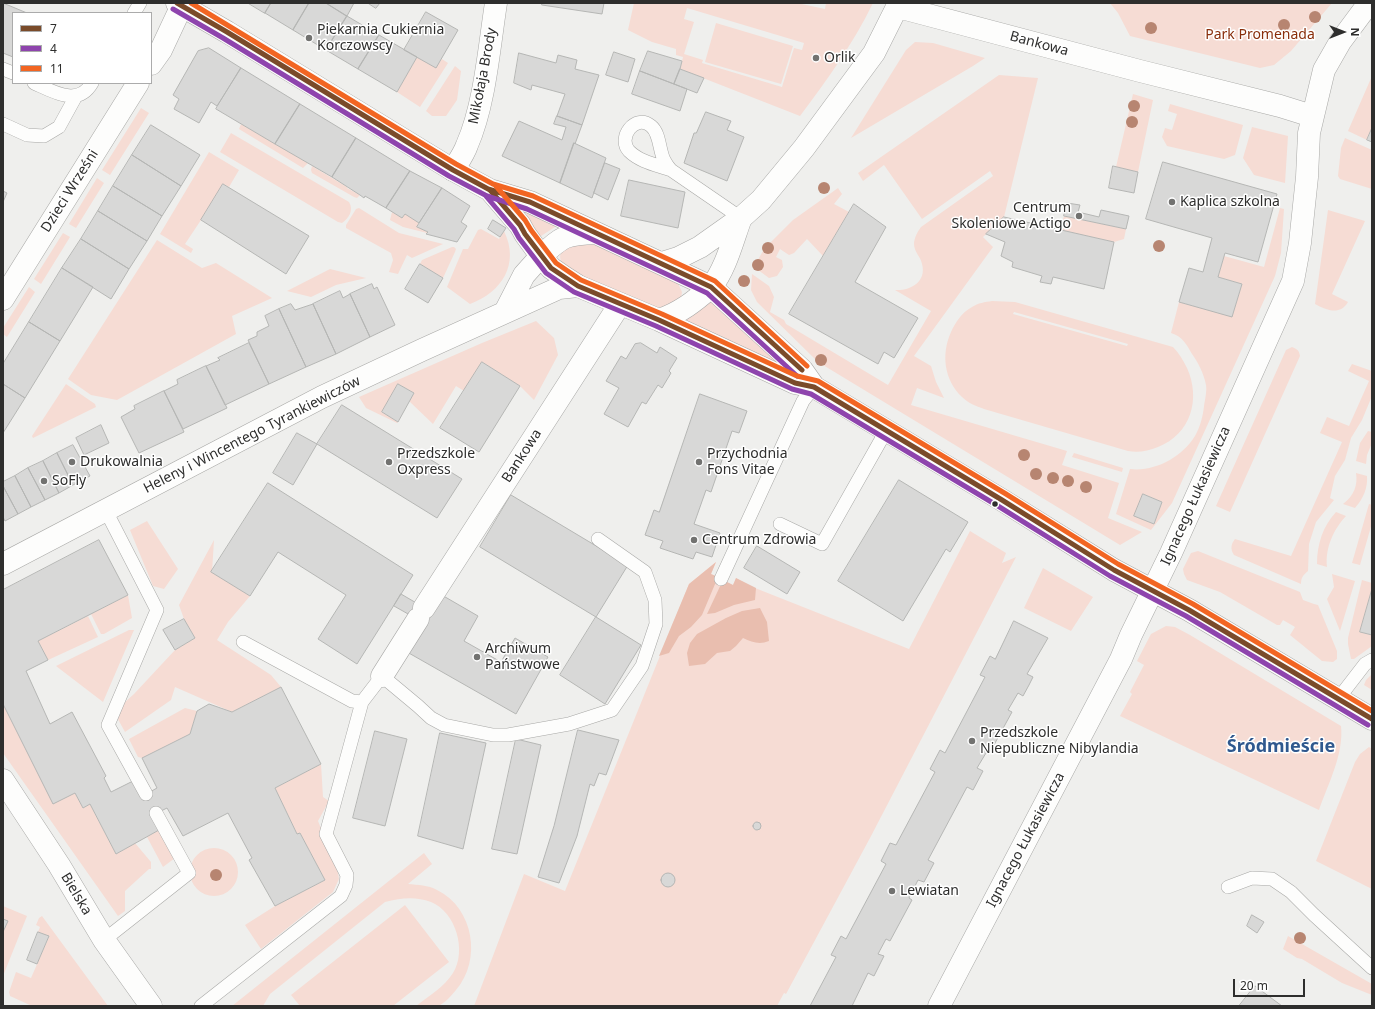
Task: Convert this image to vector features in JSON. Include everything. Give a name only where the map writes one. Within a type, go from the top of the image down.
[{"type":"street","points":[[1312,116],[1324,70],[1340,42],[1369,3]]},
{"type":"street","points":[[152,63],[161,50],[181,4],[453,170],[490,190],[530,202],[597,232],[711,287],[802,370],[814,387]]},
{"type":"street","name":"Mikołaja Brody","points":[[453,170],[467,146],[475,122],[481,97],[493,4]]},
{"type":"street","name":"Bankowa","points":[[662,263],[678,258],[700,247],[741,218],[761,200],[804,148],[874,53],[898,5],[1140,71],[1280,106],[1312,116]]},
{"type":"street","name":"Dzieci Wrześni","points":[[3,299],[137,84]]},
{"type":"street","name":"Ignacego Łukasiewicza","points":[[939,1006],[1121,659],[1293,281],[1300,243],[1307,177],[1309,133],[1312,116]]},
{"type":"street","points":[[490,190],[520,225],[525,234],[551,268],[578,286],[659,320],[795,383],[814,387],[1002,500],[1114,570],[1189,610],[1372,719]]},
{"type":"street","name":"Bankowa","points":[[659,320],[673,315],[697,300],[716,282],[741,218]]},
{"type":"street","points":[[505,312],[524,275],[556,242],[570,234],[597,232]]},
{"type":"street","name":"Heleny i Wincentego Tyrankiewiczów","points":[[3,564],[322,397],[559,288],[578,286]]},
{"type":"street","name":"Bankowa","points":[[382,676],[620,304]]},
{"type":"street","name":"Bielska","points":[[3,780],[59,865],[104,940],[151,1006]]},
{"type":"lane","points":[[135,12],[140,3]]},
{"type":"lane","points":[[36,84],[63,96],[76,96],[88,90],[91,84]]},
{"type":"lane","points":[[3,124],[27,135],[44,136],[59,127],[76,96]]},
{"type":"lane","points":[[671,170],[741,218]]},
{"type":"lane","points":[[721,579],[803,401],[814,387]]},
{"type":"lane","points":[[780,524],[822,544],[886,431]]},
{"type":"lane","points":[[106,511],[157,610],[108,725],[146,794]]},
{"type":"lane","points":[[201,1006],[341,896],[346,885],[347,875],[326,834],[362,702],[382,676],[431,718],[444,725],[493,734],[508,735],[569,724],[612,710],[642,666],[656,624],[655,600],[645,572],[598,539]]},
{"type":"lane","points":[[244,642],[352,701],[362,702]]},
{"type":"lane","points":[[1338,699],[1365,664],[1372,660]]},
{"type":"lane","points":[[104,940],[189,873],[156,813]]},
{"type":"lane","points":[[1228,887],[1252,878],[1272,879],[1291,892],[1372,968]]},
{"type":"green space","name":"Orlik","points":[[634,3],[797,3],[825,9],[826,3],[873,3],[830,75],[800,116],[680,69],[683,57],[676,55],[676,49],[652,42],[628,30]],"holes":[[[687,8],[804,43],[802,50],[794,48],[782,87],[702,63],[703,60],[684,54],[694,22],[684,19]]]},
{"type":"green space","name":"Park Promenada","points":[[1110,3],[1332,3],[1291,51],[1274,65],[1260,68],[1130,36],[1118,13]]},
{"type":"green space","points":[[716,23],[793,46],[781,84],[705,62]]},
{"type":"green space","points":[[915,42],[933,43],[985,58],[851,138],[906,50]]},
{"type":"green space","points":[[417,57],[436,67],[442,59],[448,63],[420,107],[397,92]]},
{"type":"green space","points":[[455,66],[461,71],[457,100],[446,116],[432,116],[426,111]]},
{"type":"green space","points":[[999,75],[1038,78],[1004,217],[983,237],[993,247],[914,356],[931,366],[936,382],[944,398],[917,388],[911,405],[1067,451],[1062,465],[1119,483],[1108,518],[1142,532],[1120,545],[818,362],[757,302],[751,290],[752,274],[769,286],[774,297],[770,312],[784,320],[786,324],[888,385],[931,311],[895,290],[911,287],[920,280],[922,276],[923,270],[921,261],[915,250],[914,244],[917,233],[921,227],[993,176],[990,171],[922,219],[884,165],[863,181],[858,173]]},
{"type":"green space","points":[[1372,76],[1372,128],[1367,140],[1348,131]]},
{"type":"green space","points":[[1133,94],[1153,100],[1138,172],[1116,167]]},
{"type":"green space","points":[[1170,104],[1243,125],[1235,155],[1224,159],[1167,146],[1162,137],[1165,128],[1172,130],[1177,114],[1168,111]]},
{"type":"green space","points":[[141,108],[149,113],[110,175],[102,170]]},
{"type":"green space","points":[[241,124],[308,163],[303,168],[239,129]]},
{"type":"green space","points":[[1252,127],[1288,136],[1285,183],[1254,175],[1243,158]]},
{"type":"green space","points":[[231,133],[349,202],[351,211],[347,219],[342,223],[338,222],[220,152]]},
{"type":"green space","points":[[1345,138],[1372,150],[1372,189],[1340,179],[1338,176],[1341,148]]},
{"type":"green space","points":[[209,152],[239,170],[229,187],[223,184],[185,244],[193,249],[191,253],[160,234]]},
{"type":"green space","points":[[312,166],[360,195],[357,198],[354,197],[312,173]]},
{"type":"green space","points":[[97,178],[104,183],[76,228],[69,224]]},
{"type":"green space","points":[[838,188],[842,194],[834,204],[849,212],[823,256],[807,239],[794,253],[789,255],[780,249],[776,257],[782,260],[783,267],[777,276],[769,278],[754,267],[764,249],[793,220]]},
{"type":"green space","points":[[359,208],[399,233],[443,244],[412,258],[407,255],[398,274],[389,272],[393,260],[391,253],[346,228],[346,225],[356,209]]},
{"type":"green space","points":[[1280,208],[1284,209],[1281,253],[1275,276],[1172,503],[1151,530],[1116,514],[1130,469],[1149,468],[1167,462],[1190,444],[1201,421],[1204,410],[1206,390],[1204,377],[1199,364],[1186,344],[1178,336],[1171,333],[1179,302],[1232,316],[1242,284],[1218,277],[1224,256],[1264,267]],"holes":[[[1143,494],[1162,502],[1154,524],[1135,516]]]},
{"type":"green space","points":[[525,210],[556,224],[555,227],[541,236],[538,235],[533,230]]},
{"type":"green space","points":[[1328,210],[1365,221],[1332,294],[1348,302],[1341,309],[1337,310],[1328,310],[1315,304]]},
{"type":"green space","points":[[392,212],[402,218],[405,214],[419,223],[417,227],[428,232],[403,227],[390,220]]},
{"type":"green space","points":[[1064,216],[1126,229],[1124,239],[1114,242],[1060,230]]},
{"type":"green space","points":[[481,229],[499,239],[504,231],[510,255],[509,265],[499,284],[491,292],[470,304],[447,287],[463,249],[468,249],[478,230]]},
{"type":"green space","points":[[63,233],[70,237],[41,284],[34,279]]},
{"type":"green space","points":[[157,240],[202,268],[216,263],[272,298],[232,316],[236,334],[117,400],[91,395],[68,379]]},
{"type":"green space","points":[[597,242],[676,279],[682,292],[681,298],[662,307],[641,305],[564,267],[560,256],[566,246]]},
{"type":"green space","points":[[452,247],[456,249],[443,278],[420,264],[422,260]]},
{"type":"green space","points":[[330,269],[366,278],[336,285],[311,297],[287,291]]},
{"type":"green space","points":[[29,287],[35,292],[7,337],[3,334],[3,328]]},
{"type":"green space","points":[[711,300],[774,358],[772,361],[688,323],[686,319]]},
{"type":"green space","points":[[992,301],[1015,302],[1173,347],[1187,368],[1193,392],[1193,403],[1185,424],[1178,434],[1158,447],[1150,450],[1132,452],[984,409],[967,401],[956,390],[948,375],[945,358],[948,340],[959,318],[968,309],[982,303]],"holes":[[[1014,312],[1128,344],[1127,346],[1013,314]]]},
{"type":"green space","points":[[536,321],[554,338],[558,355],[534,400],[520,386],[482,362],[464,391],[456,386],[433,424],[409,401],[414,393],[398,384],[382,412],[398,422],[397,423],[366,408],[359,397],[482,343]]},
{"type":"green space","points":[[1292,347],[1298,350],[1300,356],[1230,512],[1216,506],[1286,350]]},
{"type":"green space","points":[[1352,364],[1372,371],[1372,396],[1362,420],[1351,438],[1345,460],[1335,476],[1330,498],[1334,500],[1316,522],[1309,544],[1308,571],[1301,580],[1301,584],[1234,555],[1232,545],[1235,539],[1291,556],[1342,442],[1320,433],[1327,417],[1349,426],[1369,381],[1348,371]]},
{"type":"green space","points":[[66,384],[95,404],[96,407],[33,438],[32,436]]},
{"type":"green space","points":[[1368,431],[1372,432],[1372,443],[1367,455],[1366,464],[1356,461],[1360,443]]},
{"type":"green space","points":[[1074,453],[1123,468],[1122,472],[1072,457]]},
{"type":"green space","points":[[1356,473],[1367,476],[1367,485],[1355,508],[1343,504],[1350,497],[1356,486]]},
{"type":"green space","points":[[1369,504],[1372,505],[1372,523],[1360,565],[1352,563]]},
{"type":"green space","points":[[1336,512],[1346,516],[1331,539],[1327,552],[1327,567],[1317,564],[1318,549],[1324,529],[1331,517]]},
{"type":"green space","points":[[147,521],[178,569],[164,589],[153,586],[130,530]]},
{"type":"green space","points":[[970,531],[1006,553],[1002,563],[1016,557],[870,838],[786,994],[784,993],[777,1006],[474,1006],[524,874],[565,891],[689,584],[716,562],[711,574],[733,585],[736,578],[750,586],[909,649]]},
{"type":"green space","points":[[214,540],[212,572],[250,596],[228,622],[217,640],[271,675],[281,687],[232,712],[175,687],[171,700],[125,732],[114,712],[134,694],[175,650],[195,638],[184,619],[179,605]]},
{"type":"green space","points":[[1198,551],[1300,592],[1303,600],[1318,605],[1337,651],[1337,659],[1333,662],[1322,661],[1290,635],[1295,627],[1283,620],[1280,625],[1277,625],[1220,592],[1187,580],[1183,569],[1191,553]]},
{"type":"green space","points":[[1043,568],[1093,597],[1071,631],[1024,608]]},
{"type":"green space","points":[[1332,574],[1355,581],[1340,631],[1327,599],[1334,587]]},
{"type":"green space","points":[[1362,580],[1372,583],[1372,589],[1360,632],[1372,635],[1372,646],[1354,659],[1351,659],[1348,638]]},
{"type":"green space","points":[[128,595],[132,618],[104,634],[101,634],[91,614]]},
{"type":"green space","points":[[88,616],[98,637],[48,660],[38,641]]},
{"type":"green space","points":[[1166,626],[1175,627],[1190,635],[1341,726],[1338,758],[1319,810],[1120,716],[1132,694],[1130,692],[1144,665],[1137,661],[1151,634]]},
{"type":"green space","points":[[129,630],[134,630],[103,702],[56,666]]},
{"type":"green space","points":[[1372,674],[1372,690],[1364,685],[1366,680]]},
{"type":"green space","points":[[3,704],[53,803],[75,793],[83,808],[90,804],[116,854],[135,843],[151,862],[151,869],[149,869],[125,891],[125,911],[118,916],[3,753]]},
{"type":"green space","points":[[185,708],[197,711],[190,734],[142,758],[138,757],[129,739]]},
{"type":"green space","points":[[1369,747],[1372,749],[1372,889],[1316,861],[1355,762],[1360,754]]},
{"type":"green space","points":[[321,764],[323,797],[329,801],[318,821],[337,867],[339,879],[333,892],[261,949],[245,925],[275,906],[325,880],[300,833],[297,834],[275,788]]},
{"type":"green space","points":[[159,830],[175,858],[163,867],[147,837]]},
{"type":"green space","points":[[214,848],[223,850],[231,855],[236,863],[238,872],[236,881],[231,889],[223,894],[214,896],[205,894],[197,889],[192,881],[190,872],[192,863],[197,855],[205,850]]},
{"type":"green space","points":[[424,853],[432,864],[408,884],[430,887],[450,898],[459,909],[466,922],[470,936],[471,950],[469,964],[464,978],[450,997],[440,1005],[436,1007],[416,1006],[441,987],[453,973],[459,954],[457,933],[453,923],[440,907],[425,900],[408,898],[385,902],[270,994],[263,1006],[232,1006]]},
{"type":"green space","points":[[405,905],[449,962],[393,1006],[300,1006],[291,995]]},
{"type":"green space","points":[[3,906],[27,916],[3,976]]},
{"type":"green space","points":[[42,916],[108,1006],[32,1006],[10,996],[9,992],[16,972],[31,978],[49,937],[38,932],[40,927],[36,925],[39,918]]},
{"type":"green space","points":[[1288,936],[1372,984],[1372,995],[1342,983],[1283,949]]},
{"type":"shaded area","points":[[716,562],[711,574],[718,577],[702,615],[691,627],[679,636],[669,653],[659,656],[689,584]]},
{"type":"shaded area","points":[[736,578],[756,588],[755,600],[734,605],[715,613],[707,614],[723,580],[733,585]]},
{"type":"shaded area","points":[[760,608],[767,622],[769,641],[759,643],[743,638],[730,651],[717,653],[705,664],[689,666],[687,653],[690,643],[697,634],[742,611]]},
{"type":"building","points":[[3,3],[25,12],[12,12],[12,57],[3,53]]},
{"type":"building","points":[[248,3],[271,3],[265,13]]},
{"type":"building","points":[[271,3],[309,3],[293,30],[265,13]]},
{"type":"building","points":[[309,3],[326,3],[347,16],[326,50],[293,30]]},
{"type":"building","points":[[326,3],[354,3],[347,16]]},
{"type":"building","points":[[368,3],[380,3],[376,8]]},
{"type":"building","points":[[542,3],[604,3],[602,14],[542,5]]},
{"type":"building","points":[[426,12],[458,30],[436,68],[404,50]]},
{"type":"building","points":[[347,16],[379,35],[358,69],[326,50]]},
{"type":"building","points":[[379,35],[417,57],[397,92],[358,69]]},
{"type":"building","points":[[209,48],[241,68],[217,106],[211,102],[199,123],[174,109],[179,99],[173,95],[198,51]]},
{"type":"building","points":[[648,51],[682,61],[674,84],[640,71]]},
{"type":"building","points":[[614,52],[635,59],[628,82],[606,75]]},
{"type":"building","points":[[519,53],[556,63],[558,55],[577,60],[575,69],[599,75],[582,125],[557,116],[565,94],[532,85],[531,90],[514,83]]},
{"type":"building","points":[[241,68],[300,104],[275,144],[216,109]]},
{"type":"building","points":[[680,69],[704,78],[697,93],[674,84]]},
{"type":"building","points":[[640,71],[687,89],[680,111],[632,94]]},
{"type":"building","points":[[300,104],[356,138],[332,177],[275,144]]},
{"type":"building","points":[[706,112],[731,121],[727,130],[744,137],[727,181],[684,163],[694,133],[696,133]]},
{"type":"building","points":[[557,116],[582,125],[560,183],[502,156],[519,121],[562,140],[566,127],[554,124]]},
{"type":"building","points":[[151,125],[200,155],[181,186],[132,155]]},
{"type":"building","points":[[1372,128],[1372,142],[1367,140]]},
{"type":"building","points":[[356,138],[410,171],[386,208],[365,196],[364,198],[332,177]]},
{"type":"building","points":[[574,143],[606,158],[592,198],[560,183]]},
{"type":"building","points":[[132,155],[181,186],[162,216],[113,186]]},
{"type":"building","points":[[1163,162],[1277,194],[1258,262],[1225,253],[1218,277],[1242,284],[1232,317],[1179,302],[1189,268],[1203,272],[1212,238],[1146,219]]},
{"type":"building","points":[[605,163],[620,169],[608,200],[594,193]]},
{"type":"building","name":"Centrum Skoleniowe Actigo","points":[[1113,166],[1138,172],[1134,193],[1109,188]]},
{"type":"building","points":[[410,171],[442,188],[419,223],[405,214],[402,218],[386,208]]},
{"type":"building","points":[[629,180],[685,192],[678,228],[621,216]]},
{"type":"building","points":[[223,184],[309,236],[286,274],[201,220]]},
{"type":"building","points":[[113,186],[162,216],[147,241],[98,211]]},
{"type":"building","points":[[442,188],[470,206],[461,222],[467,226],[457,242],[426,234],[428,232],[417,227]]},
{"type":"building","points":[[3,191],[7,193],[3,202]]},
{"type":"building","name":"Centrum Skoleniowe Actigo","points":[[1067,203],[1080,205],[1078,212],[1099,217],[1101,210],[1129,216],[1126,229],[1064,216]]},
{"type":"building","points":[[854,204],[886,227],[855,282],[918,318],[894,358],[884,352],[878,364],[789,314]]},
{"type":"building","points":[[98,211],[147,241],[129,269],[81,239]]},
{"type":"building","points":[[1004,217],[1114,242],[1104,289],[1053,277],[1051,284],[1040,282],[1042,276],[1012,267],[1013,262],[1001,256],[1005,242],[986,234]]},
{"type":"building","points":[[493,220],[506,228],[500,237],[488,229]]},
{"type":"building","points":[[81,239],[129,269],[111,299],[62,268]]},
{"type":"building","points":[[420,264],[443,278],[428,303],[405,289]]},
{"type":"building","points":[[62,268],[93,287],[60,341],[29,322]]},
{"type":"building","points":[[372,284],[374,289],[377,287],[395,325],[370,337],[350,294]]},
{"type":"building","points":[[340,291],[343,298],[350,294],[370,337],[336,354],[313,304]]},
{"type":"building","points":[[291,304],[295,310],[313,304],[336,354],[306,367],[279,309]]},
{"type":"building","points":[[279,309],[306,367],[269,384],[248,340],[257,336],[257,332],[269,326],[265,316]]},
{"type":"building","points":[[29,322],[60,341],[25,398],[3,384],[3,364]]},
{"type":"building","points":[[249,343],[269,384],[225,405],[206,366],[220,360],[218,358]]},
{"type":"building","points":[[641,343],[657,353],[660,347],[677,358],[669,371],[671,373],[662,388],[658,385],[646,404],[642,402],[628,427],[604,414],[619,388],[606,381],[621,356],[626,359],[635,344]]},
{"type":"building","points":[[482,362],[520,386],[479,452],[440,428]]},
{"type":"building","points":[[206,366],[227,408],[183,429],[164,391],[178,384],[177,380]]},
{"type":"building","points":[[3,384],[25,398],[3,433]]},
{"type":"building","points":[[398,384],[414,393],[398,422],[382,412]]},
{"type":"building","points":[[164,391],[184,432],[139,453],[121,417],[135,409],[134,406]]},
{"type":"building","name":"Przychodnia Fons Vitae","points":[[700,394],[747,411],[739,433],[732,431],[711,492],[706,490],[694,524],[720,533],[712,557],[696,552],[693,559],[660,548],[663,541],[645,535],[654,510],[659,512]]},
{"type":"building","name":"Przedszkole Oxpress","points":[[342,405],[462,479],[437,518],[317,444]]},
{"type":"building","points":[[101,425],[109,443],[84,455],[76,438]]},
{"type":"building","points":[[297,433],[317,444],[293,485],[273,473]]},
{"type":"building","name":"Drukowalnia","points":[[73,445],[90,476],[73,485],[57,453]]},
{"type":"building","points":[[57,453],[73,485],[59,493],[43,461]]},
{"type":"building","name":"SoFly","points":[[43,461],[59,493],[45,500],[28,468]]},
{"type":"building","points":[[28,468],[45,500],[31,507],[15,476]]},
{"type":"building","points":[[15,476],[31,507],[18,514],[3,486],[3,482]]},
{"type":"building","points":[[899,480],[968,522],[950,552],[946,549],[903,621],[838,581]]},
{"type":"building","points":[[268,483],[413,575],[357,664],[318,639],[346,595],[278,552],[250,596],[211,572]]},
{"type":"building","points":[[3,486],[18,514],[5,521],[3,517]]},
{"type":"building","points":[[1143,494],[1162,502],[1154,524],[1134,516]]},
{"type":"building","points":[[511,495],[628,565],[596,617],[480,547]]},
{"type":"building","points":[[99,540],[128,595],[38,641],[48,660],[26,671],[50,724],[72,712],[106,776],[104,778],[111,792],[133,781],[141,797],[157,788],[142,758],[190,734],[197,711],[209,704],[232,712],[281,687],[321,764],[275,788],[297,834],[300,833],[325,880],[275,906],[249,860],[252,858],[228,813],[183,836],[167,808],[151,816],[159,830],[116,854],[90,804],[83,808],[75,793],[53,804],[3,704],[3,590]]},
{"type":"building","points":[[757,546],[800,572],[787,594],[744,568]]},
{"type":"building","points":[[1372,589],[1372,635],[1360,632]]},
{"type":"building","points":[[401,594],[430,611],[424,623],[394,606]]},
{"type":"building","points":[[440,594],[478,616],[464,641],[501,662],[515,638],[548,657],[516,714],[407,652]]},
{"type":"building","points":[[596,617],[641,645],[605,704],[560,675]]},
{"type":"building","points":[[184,619],[195,638],[175,650],[163,630]]},
{"type":"building","points":[[1014,621],[1048,638],[1027,674],[1033,677],[1029,685],[1023,696],[1018,693],[1008,710],[1012,712],[989,754],[986,753],[977,768],[983,771],[973,790],[967,787],[928,860],[934,863],[924,882],[918,880],[909,898],[912,900],[890,941],[886,939],[878,954],[884,956],[874,976],[868,973],[852,1006],[810,1006],[836,957],[831,955],[841,936],[846,939],[886,864],[881,861],[890,843],[896,845],[935,772],[930,769],[940,750],[945,753],[985,677],[980,675],[990,656],[995,659]]},
{"type":"building","points":[[578,730],[619,740],[606,775],[599,773],[594,786],[590,784],[577,836],[559,883],[538,877],[554,826]]},
{"type":"building","points":[[375,731],[407,739],[385,826],[353,818]]},
{"type":"building","points":[[440,733],[486,743],[463,849],[418,836]]},
{"type":"building","points":[[516,739],[541,745],[517,854],[492,849]]},
{"type":"building","points":[[757,822],[760,823],[760,829],[757,830],[754,829],[753,826],[754,823]]},
{"type":"building","points":[[665,873],[671,873],[675,877],[675,883],[671,887],[665,887],[661,883],[661,877]]},
{"type":"building","points":[[1252,915],[1264,922],[1257,933],[1247,926]]},
{"type":"building","points":[[3,919],[8,921],[3,932]]},
{"type":"building","points":[[38,932],[49,936],[37,964],[27,960]]},
{"type":"building","points":[[1255,986],[1282,1006],[1239,1006]]},
{"type":"transit line","name":"7","points":[[177,3],[453,170],[490,190],[520,225],[525,234],[551,268],[578,286],[659,320],[795,383],[814,387],[1002,500],[1114,570],[1189,610],[1372,719]]},
{"type":"transit line","name":"11","points":[[191,3],[456,164],[493,184],[533,196],[715,281],[807,366]]},
{"type":"transit line","name":"4","points":[[173,9],[449,176],[487,196],[527,209],[707,293],[797,376]]},
{"type":"transit line","name":"11","points":[[495,185],[525,220],[556,263],[581,280],[662,314],[797,376],[818,381],[1006,494],[1118,564],[1193,604],[1372,711]]},
{"type":"transit line","name":"7","points":[[488,189],[530,202],[711,287],[802,370]]},
{"type":"transit line","name":"4","points":[[485,195],[514,229],[519,238],[546,273],[574,292],[656,326],[792,389],[811,394],[998,506],[1110,576],[1186,616],[1368,725]]},
{"type":"place","name":"Piekarnia Cukiernia Korczowscy","points":[[309,38]]},
{"type":"place","name":"Orlik","points":[[816,58]]},
{"type":"place","name":"Kaplica szkolna","points":[[1172,202]]},
{"type":"place","name":"Centrum Skoleniowe Actigo","points":[[1079,216]]},
{"type":"place","name":"Drukowalnia","points":[[72,462]]},
{"type":"place","name":"Przedszkole Oxpress","points":[[389,462]]},
{"type":"place","name":"Przychodnia Fons Vitae","points":[[699,462]]},
{"type":"place","name":"SoFly","points":[[44,481]]},
{"type":"place","name":"Centrum Zdrowia","points":[[694,540]]},
{"type":"place","name":"Archiwum Państwowe","points":[[477,657]]},
{"type":"place","name":"Przedszkole Niepubliczne Nibylandia","points":[[972,741]]},
{"type":"place","name":"Lewiatan","points":[[892,891]]},
{"type":"district","name":"Śródmieście","points":[[1281,747]]}]
